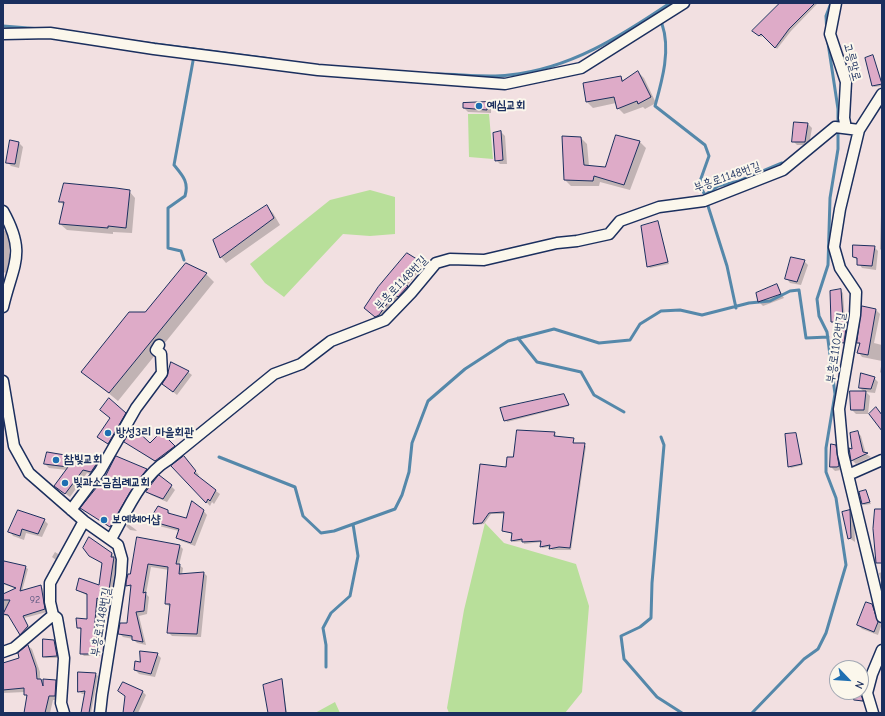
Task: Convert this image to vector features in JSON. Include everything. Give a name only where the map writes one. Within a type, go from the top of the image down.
[{"type":"street","points":[[3,34],[50,34],[318,70],[505,84],[581,68],[684,3]]},
{"type":"street","name":"고릉말로","points":[[836,3],[830,34],[846,82],[846,128]]},
{"type":"street","name":"부흥로1102번길","points":[[882,94],[859,130],[840,209],[834,247],[840,268],[856,292],[856,315],[839,409],[843,454],[882,617]]},
{"type":"street","name":"부흥로1148번길","points":[[111,539],[139,491],[157,466],[168,460],[274,374],[301,364],[331,341],[385,320],[436,263],[450,259],[484,260],[556,243],[577,241],[608,234],[620,221],[659,208],[704,201],[783,170],[835,127],[846,128]]},
{"type":"street","points":[[846,128],[859,130]]},
{"type":"street","points":[[3,211],[13,230],[17,260],[3,307]]},
{"type":"street","points":[[71,510],[100,471],[136,408],[162,372],[161,354],[156,350],[159,345]]},
{"type":"street","name":"부흥로1148번길","points":[[3,381],[10,431],[14,446],[34,478],[84,521],[118,545],[122,559],[122,575],[100,713]]},
{"type":"street","points":[[848,475],[882,460]]},
{"type":"street","points":[[64,713],[61,703],[64,658],[57,618],[53,616],[50,602],[50,584],[84,521]]},
{"type":"street","points":[[3,652],[14,648],[53,616]]},
{"type":"street","points":[[873,713],[867,693],[872,674],[882,650]]},
{"type":"green space","points":[[468,114],[489,114],[493,159],[469,157]]},
{"type":"green space","points":[[370,190],[395,197],[395,234],[370,236],[343,234],[284,297],[265,283],[250,264],[330,200]]},
{"type":"green space","points":[[485,523],[504,543],[576,564],[589,606],[582,692],[565,713],[449,713],[447,708],[464,610]]},
{"type":"green space","points":[[335,702],[340,713],[315,713]]},
{"type":"building","points":[[780,3],[815,3],[789,29],[775,48],[761,34],[759,36],[752,31]]},
{"type":"building","points":[[873,55],[882,84],[872,86],[865,58]]},
{"type":"building","points":[[638,71],[651,97],[638,104],[637,101],[617,109],[614,97],[586,102],[583,83],[621,76],[622,81]]},
{"type":"building","name":"예심교회","points":[[487,102],[487,110],[463,108],[463,103]]},
{"type":"building","points":[[794,122],[808,123],[805,142],[792,142]]},
{"type":"building","points":[[501,131],[503,160],[495,161],[493,133]]},
{"type":"building","points":[[616,135],[640,141],[624,185],[594,176],[593,181],[564,180],[562,136],[581,137],[584,165],[605,167]]},
{"type":"building","points":[[10,140],[19,142],[15,164],[6,163]]},
{"type":"building","points":[[64,183],[130,190],[126,228],[59,224],[64,202],[59,202]]},
{"type":"building","points":[[267,205],[274,218],[220,258],[213,240]]},
{"type":"building","points":[[658,221],[668,262],[647,267],[641,226]]},
{"type":"building","points":[[853,245],[875,246],[872,266],[857,265],[857,258],[853,257]]},
{"type":"building","points":[[407,253],[420,261],[403,283],[408,286],[398,297],[394,294],[379,315],[375,317],[364,308],[378,287]]},
{"type":"building","points":[[791,257],[805,260],[797,282],[785,279]]},
{"type":"building","points":[[186,263],[207,273],[109,393],[81,372],[129,312],[145,312]]},
{"type":"building","points":[[777,284],[781,294],[758,302],[756,293]]},
{"type":"building","points":[[841,289],[843,320],[847,321],[844,343],[838,342],[838,322],[831,322],[830,291]]},
{"type":"building","points":[[862,306],[876,309],[868,355],[857,353],[860,343],[857,343]]},
{"type":"building","points":[[171,362],[189,371],[173,392],[162,384],[167,376]]},
{"type":"building","points":[[861,373],[875,377],[871,389],[859,388]]},
{"type":"building","points":[[850,391],[866,391],[864,410],[851,410]]},
{"type":"building","points":[[564,394],[569,405],[504,421],[500,408]]},
{"type":"building","points":[[109,398],[126,413],[108,444],[97,437],[110,418],[100,410]]},
{"type":"building","points":[[876,407],[882,415],[882,431],[869,414]]},
{"type":"building","points":[[133,427],[150,443],[161,432],[175,446],[155,461],[124,442]]},
{"type":"building","points":[[517,430],[555,432],[554,436],[574,438],[573,443],[585,443],[570,548],[559,547],[549,549],[550,545],[540,547],[541,541],[522,542],[522,539],[511,541],[512,533],[502,531],[504,512],[489,513],[482,523],[473,524],[480,464],[506,467],[507,457],[513,457]]},
{"type":"building","points":[[858,431],[863,452],[868,453],[851,461],[849,448],[852,449],[850,433]]},
{"type":"building","points":[[796,433],[802,464],[788,467],[785,434]]},
{"type":"building","points":[[831,444],[836,445],[839,466],[837,467],[830,467]]},
{"type":"building","points":[[47,452],[77,457],[78,453],[99,460],[91,472],[83,470],[65,494],[54,486],[68,467],[44,464]]},
{"type":"building","points":[[116,456],[147,469],[130,492],[110,527],[80,508],[105,477]]},
{"type":"building","points":[[184,456],[196,471],[194,473],[216,490],[210,501],[208,499],[206,503],[171,466]]},
{"type":"building","points":[[159,475],[172,485],[163,499],[146,492]]},
{"type":"building","points":[[866,490],[870,502],[862,504],[859,492]]},
{"type":"building","points":[[192,501],[204,510],[191,543],[176,538],[179,529],[154,522],[156,516],[153,514],[158,506],[168,510],[168,513],[186,518]]},
{"type":"building","points":[[875,509],[882,509],[882,563],[876,563],[873,529]]},
{"type":"building","points":[[18,510],[45,519],[38,534],[22,529],[20,536],[8,532]]},
{"type":"building","points":[[850,510],[851,538],[848,539],[842,512]]},
{"type":"building","points":[[89,537],[112,553],[111,557],[114,557],[107,603],[97,598],[94,632],[96,632],[98,654],[80,654],[81,628],[77,628],[76,618],[87,619],[87,594],[76,590],[79,578],[99,585],[102,563],[89,556],[83,548]]},
{"type":"building","points":[[137,537],[180,545],[176,564],[180,564],[179,574],[204,572],[197,634],[167,633],[170,604],[165,604],[168,567],[148,564],[143,593],[146,592],[144,611],[136,612],[143,642],[132,640],[132,636],[118,634],[120,623],[127,623],[131,585],[126,586],[126,582],[128,574],[130,574]]},
{"type":"building","points":[[4,561],[26,566],[20,591],[41,585],[45,609],[23,616],[28,626],[20,635],[8,615],[3,614],[10,600],[3,600],[3,594],[16,588],[3,583]]},
{"type":"building","points":[[866,602],[872,604],[878,622],[874,632],[857,625]]},
{"type":"building","points":[[43,639],[54,640],[57,656],[43,657]]},
{"type":"building","points":[[28,645],[36,668],[37,679],[41,679],[43,686],[43,679],[56,680],[55,696],[49,696],[45,713],[24,713],[27,695],[24,695],[24,688],[3,690],[3,663],[19,658],[18,653]]},
{"type":"building","points":[[140,651],[158,653],[151,674],[134,670],[135,661],[140,662]]},
{"type":"building","points":[[78,672],[96,673],[89,713],[81,713],[85,691],[78,692]]},
{"type":"building","points":[[282,679],[286,713],[268,713],[263,685]]},
{"type":"building","points":[[123,682],[143,691],[133,713],[123,713],[125,696],[118,691]]},
{"type":"waterway","points":[[436,74],[500,76],[531,72],[553,66],[614,39],[670,3]]},
{"type":"waterway","points":[[827,35],[826,16],[831,3]]},
{"type":"waterway","points":[[662,24],[665,34],[666,55],[663,76],[655,106],[705,145],[709,156],[699,184],[706,197]]},
{"type":"waterway","points":[[3,26],[41,29]]},
{"type":"waterway","points":[[132,41],[271,59]]},
{"type":"waterway","points":[[752,713],[804,659],[818,649],[826,633],[846,565],[836,498],[826,472],[826,448],[835,394],[827,332],[819,316],[817,299],[828,265],[830,198],[838,149],[838,109],[828,43]]},
{"type":"waterway","points":[[184,260],[181,251],[168,248],[168,208],[185,196],[186,191],[186,183],[174,165],[193,61]]},
{"type":"waterway","points":[[705,195],[718,186],[739,181],[782,163]]},
{"type":"waterway","points":[[708,206],[727,266],[736,308]]},
{"type":"waterway","points":[[219,457],[295,487],[303,516],[321,533],[334,531],[395,509],[402,495],[409,472],[412,443],[428,401],[465,369],[508,341],[554,329],[599,343],[630,340],[640,324],[661,311],[680,310],[702,315],[749,303],[770,301],[790,291],[799,290],[806,338],[828,337]]},
{"type":"waterway","points":[[518,338],[537,362],[581,372],[594,395],[624,412]]},
{"type":"waterway","points":[[661,437],[664,445],[652,583],[651,618],[640,627],[621,636],[624,659],[657,697],[682,713]]},
{"type":"waterway","points":[[326,667],[326,645],[323,628],[331,613],[350,596],[358,556],[353,524]]},
{"type":"place","name":"예심교회","points":[[479,106]]},
{"type":"place","name":"방성3리 마을회관","points":[[108,433]]},
{"type":"place","name":"참빛교회","points":[[56,460]]},
{"type":"place","name":"빛과소금침례교회","points":[[65,483]]},
{"type":"place","name":"보예헤어샵","points":[[104,520]]}]
